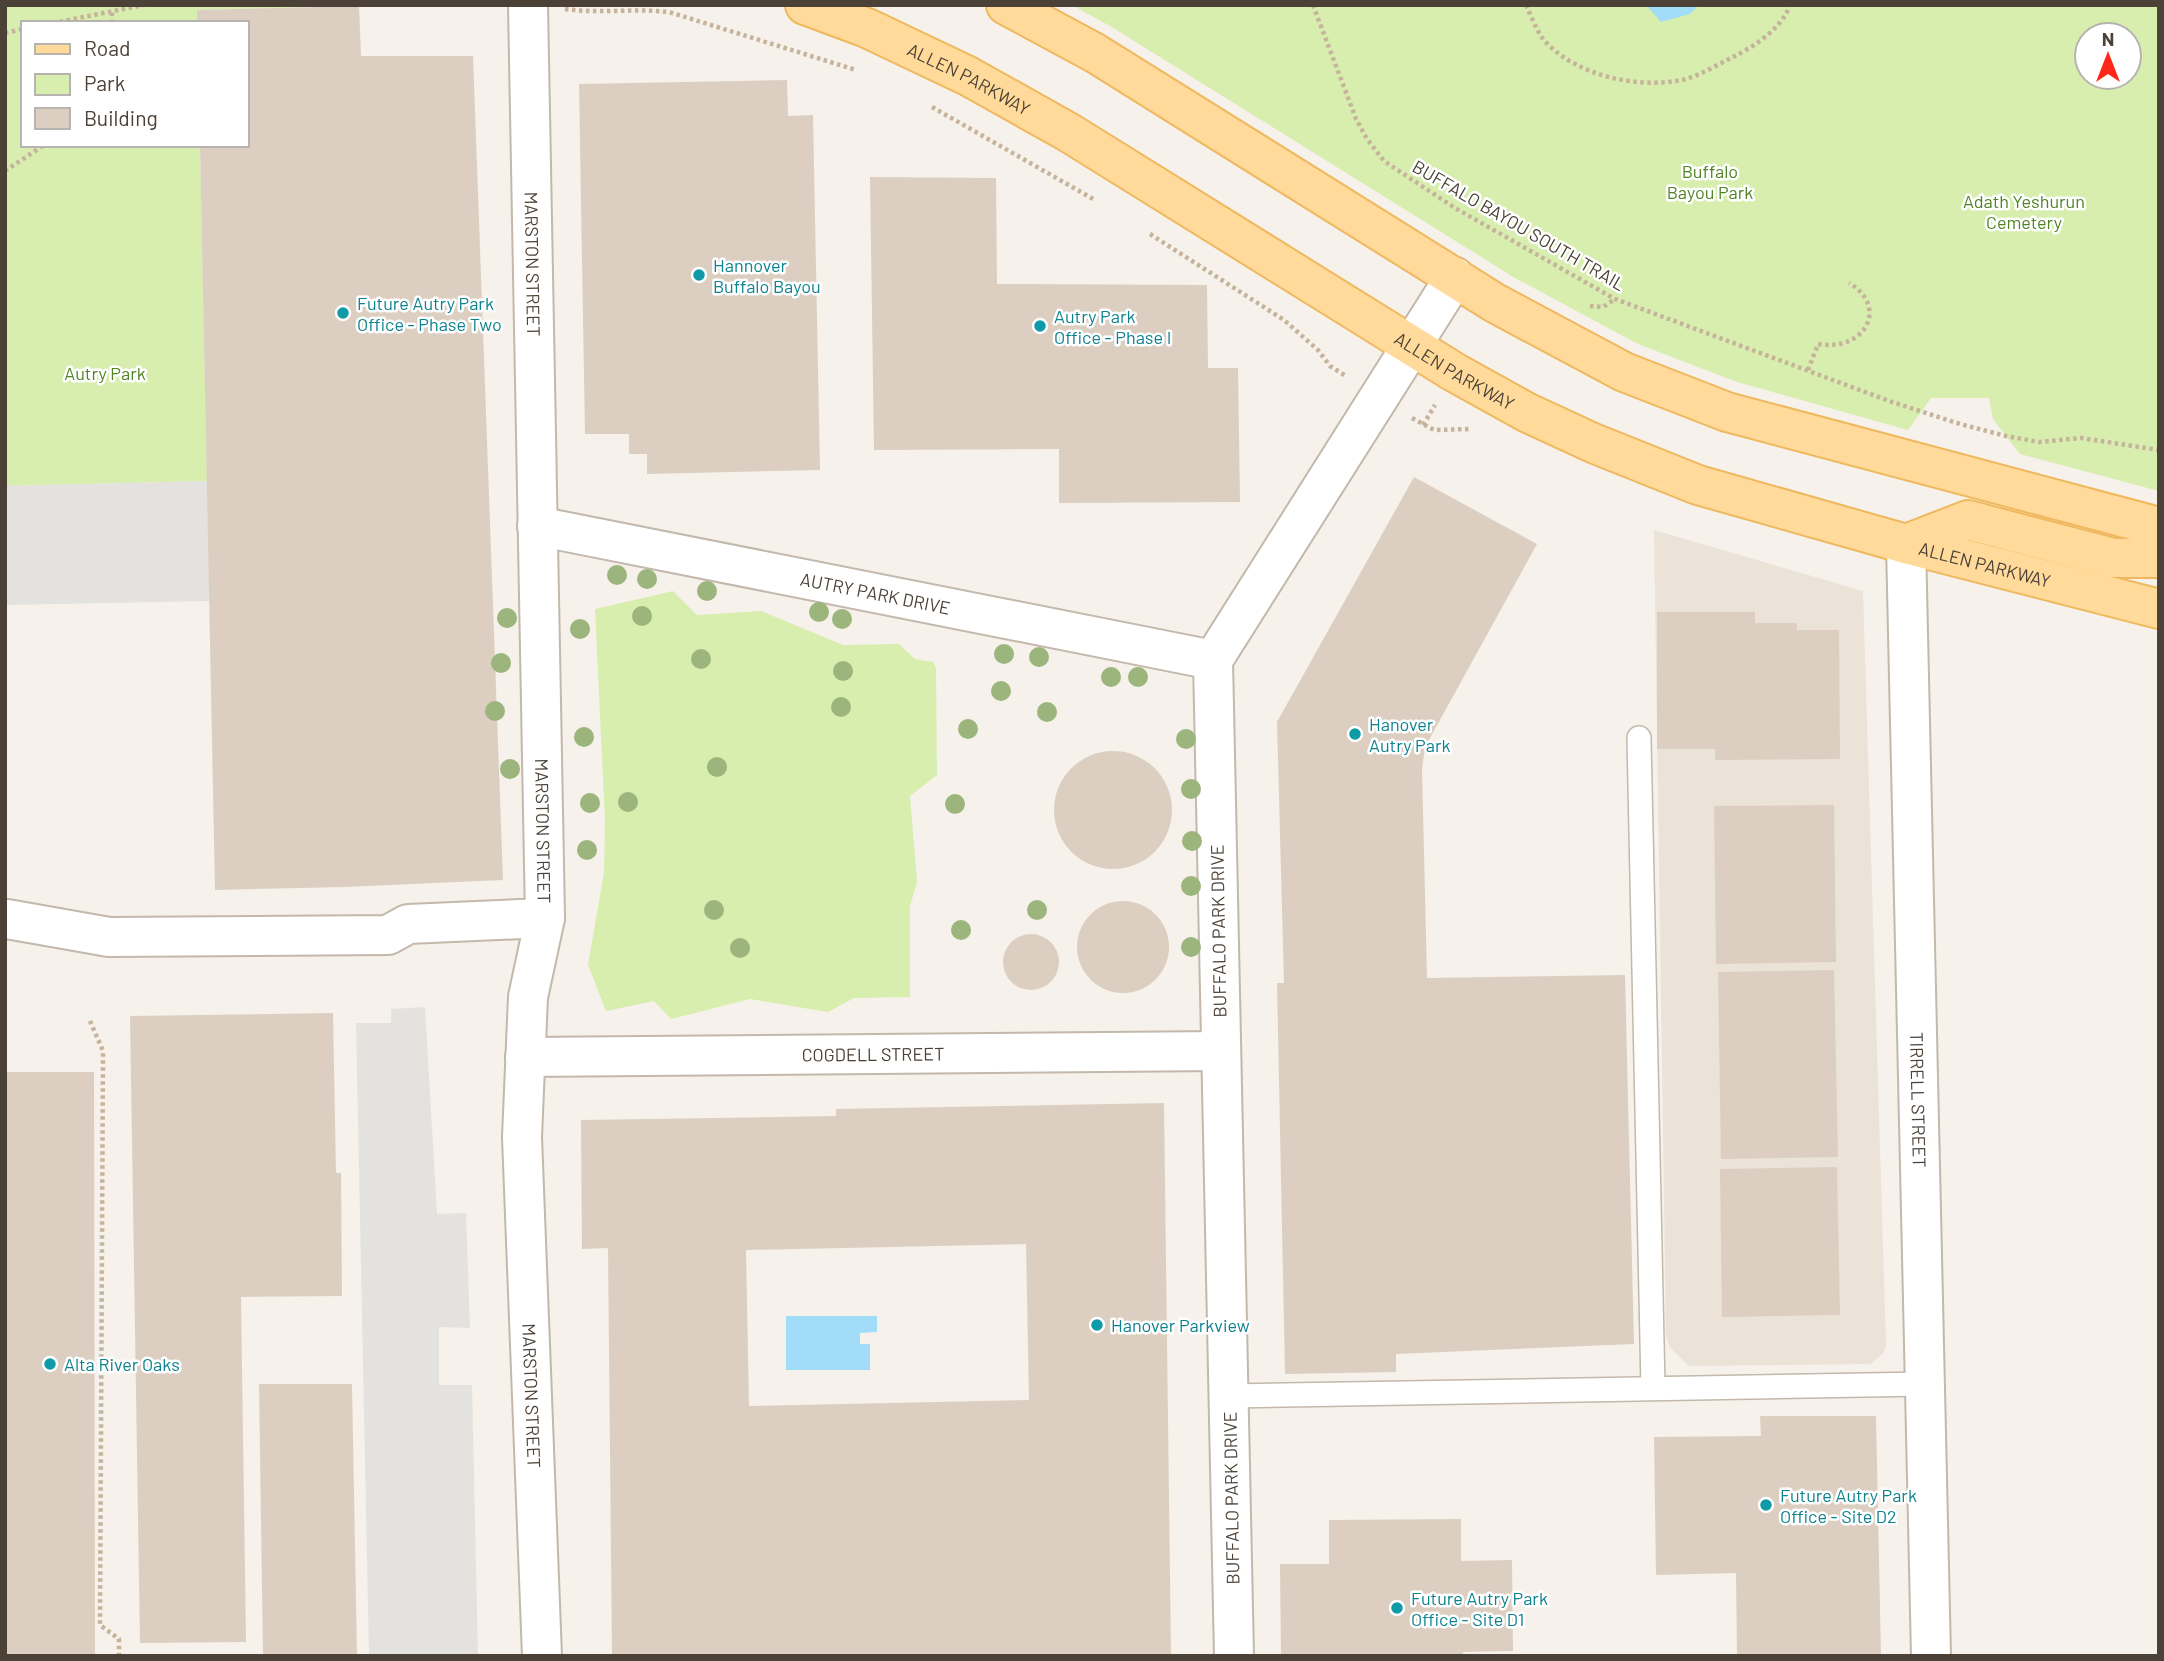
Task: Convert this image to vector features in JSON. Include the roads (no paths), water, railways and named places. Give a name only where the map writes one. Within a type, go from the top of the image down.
[{"type":"main road","name":"ALLEN PARKWAY","points":[[805,5],[867,28],[968,76],[1068,132],[1412,345],[1526,412],[1698,485],[1906,544],[2159,609]]},
{"type":"main road","points":[[1006,5],[1095,53],[1495,303],[1624,372],[1727,412],[2159,527]]},
{"type":"main road","points":[[1906,544],[1968,520],[2113,558],[2159,558]]},
{"type":"street","name":"MARSTON STREET","points":[[542,1656],[522,1137],[528,997],[545,918],[537,526],[545,7]]},
{"type":"street","points":[[1213,660],[1455,277]]},
{"type":"street","name":"AUTRY PARK DRIVE","points":[[537,526],[1213,660]]},
{"type":"street","name":"TIRRELL STREET","points":[[1906,544],[1931,1656]]},
{"type":"street","name":"BUFFALO PARK DRIVE","points":[[1213,660],[1234,1656]]},
{"type":"street","points":[[6,916],[109,937],[388,935],[408,924],[545,918]]},
{"type":"street","name":"COGDELL STREET","points":[[525,1057],[1221,1051]]},
{"type":"lane","points":[[1639,738],[1653,1388]]},
{"type":"lane","points":[[1228,1396],[1925,1384]]},
{"type":"water","points":[[1646,5],[1699,5],[1690,14],[1661,22]]},
{"type":"water","points":[[786,1316],[877,1316],[877,1332],[860,1333],[860,1344],[870,1344],[870,1370],[786,1370]]},
{"type":"place","name":"Hannover Buffalo Bayou","points":[[699,275]]},
{"type":"place","name":"Future Autry Park Office - Phase Two","points":[[343,313]]},
{"type":"place","name":"Autry Park Office - Phase I","points":[[1040,326]]},
{"type":"place","name":"Hanover Autry Park","points":[[1355,734]]},
{"type":"place","name":"Hanover Parkview","points":[[1097,1325]]},
{"type":"place","name":"Alta River Oaks","points":[[50,1364]]},
{"type":"place","name":"Future Autry Park Office - Site D2","points":[[1766,1505]]},
{"type":"place","name":"Future Autry Park Office - Site D1","points":[[1397,1608]]},
{"type":"park label","name":"Buffalo Bayou Park","points":[[1710,181]]},
{"type":"park label","name":"Adath Yeshurun Cemetery","points":[[2024,211]]},
{"type":"park label","name":"Autry Park","points":[[105,373]]}]
